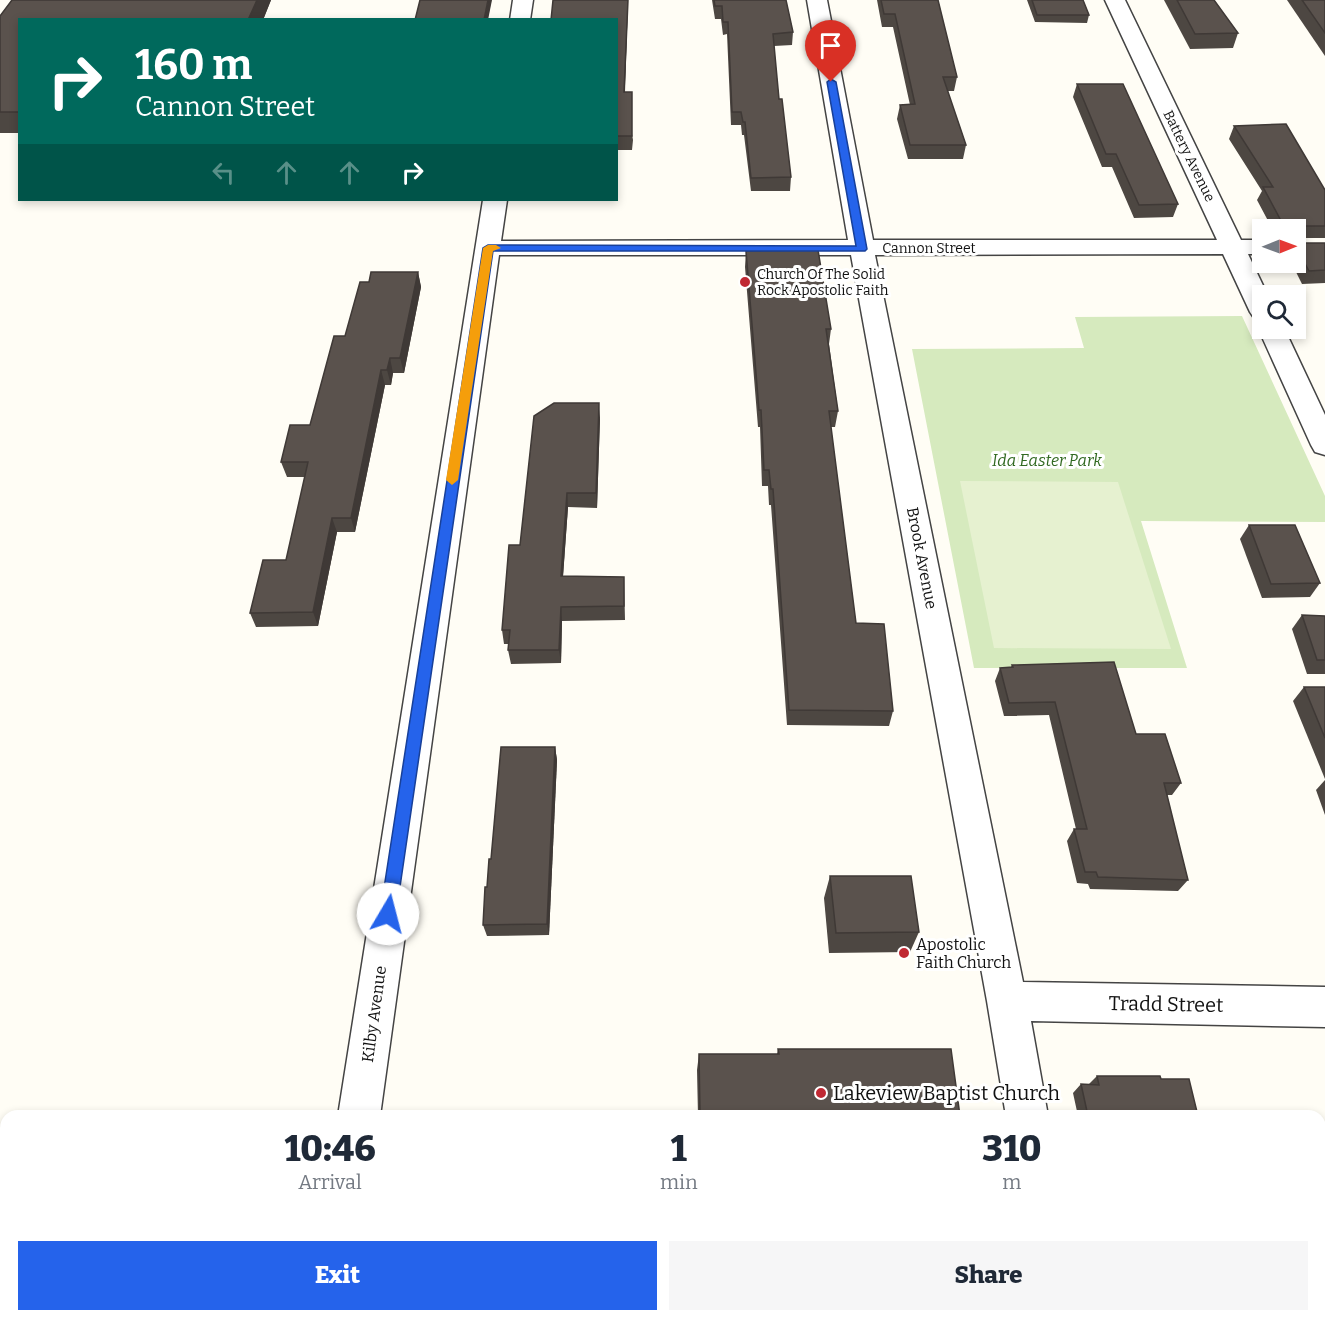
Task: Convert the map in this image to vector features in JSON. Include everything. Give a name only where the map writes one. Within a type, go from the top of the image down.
[{"type":"street","points":[[520,18],[523,0]]},
{"type":"street","name":"Brook Avenue","points":[[817,0],[862,249],[1026,1110]]},
{"type":"street","name":"Battery Avenue","points":[[1115,0],[1252,288]]},
{"type":"street","name":"Kilby Avenue","points":[[360,1110],[495,201]]},
{"type":"street","name":"Cannon Street","points":[[488,248],[1252,247]]},
{"type":"street","points":[[1276,339],[1325,446]]},
{"type":"street","name":"Tradd Street","points":[[1007,1001],[1325,1007]]},
{"type":"green space","name":"Ida Easter Park","points":[[1242,316],[1325,496],[1325,522],[1141,521],[1187,668],[974,668],[912,349],[1084,348],[1075,317]]},
{"type":"green space","points":[[960,481],[1118,482],[1171,649],[994,648]]},
{"type":"building","points":[[12,0],[257,0],[249,18],[18,18],[18,112],[0,112],[0,16]]},
{"type":"building","points":[[420,0],[488,0],[484,18],[416,18]]},
{"type":"building","points":[[553,0],[628,0],[624,92],[632,92],[632,136],[618,136],[618,18],[551,18]]},
{"type":"building","points":[[714,0],[786,0],[793,32],[773,34],[779,99],[782,99],[791,177],[751,178],[745,122],[743,122],[741,112],[732,112],[728,22],[723,22],[722,6],[715,6]]},
{"type":"building","points":[[881,0],[938,0],[957,77],[943,77],[966,145],[910,145],[900,105],[915,104],[895,14],[884,14]]},
{"type":"building","points":[[1032,0],[1083,0],[1089,15],[1037,15]]},
{"type":"building","points":[[1177,0],[1214,0],[1238,33],[1195,34]]},
{"type":"building","points":[[1302,0],[1325,0],[1325,33]]},
{"type":"building","points":[[1077,84],[1123,84],[1178,204],[1139,205],[1116,154],[1106,154]]},
{"type":"building","points":[[1286,124],[1325,190],[1325,226],[1306,226],[1306,219],[1280,219],[1263,187],[1273,187],[1234,126]]},
{"type":"building","points":[[1306,243],[1325,243],[1325,270],[1309,271],[1306,265]]},
{"type":"building","points":[[818,250],[831,329],[826,329],[838,411],[829,411],[856,623],[884,624],[893,711],[789,710],[773,489],[771,489],[769,470],[764,470],[761,410],[759,410],[746,251]]},
{"type":"building","points":[[371,272],[418,272],[400,358],[390,358],[387,370],[381,370],[351,518],[332,518],[313,612],[250,613],[263,560],[286,560],[308,462],[281,462],[290,425],[310,425],[334,336],[345,336],[360,282],[369,282]]},
{"type":"building","points":[[554,403],[599,403],[596,493],[567,493],[561,576],[624,577],[624,606],[561,607],[559,650],[508,650],[510,630],[502,630],[509,545],[520,545],[534,416]]},
{"type":"building","points":[[1249,525],[1295,525],[1320,583],[1271,584]]},
{"type":"building","points":[[1302,615],[1325,616],[1325,660],[1317,660]]},
{"type":"building","points":[[1114,662],[1136,734],[1165,734],[1181,783],[1164,783],[1188,880],[1098,877],[1096,872],[1085,872],[1074,829],[1087,829],[1055,702],[1009,703],[1000,668],[1013,667],[1012,665]]},
{"type":"building","points":[[1304,687],[1325,687],[1325,738]]},
{"type":"building","points":[[501,747],[555,747],[547,924],[483,925],[485,887],[487,887],[489,859],[491,859]]},
{"type":"building","points":[[830,876],[911,876],[919,932],[836,933]]},
{"type":"building","name":"Lakeview Baptist Church","points":[[778,1049],[951,1049],[959,1110],[700,1110],[699,1054],[779,1054]]},
{"type":"building","points":[[1097,1076],[1160,1076],[1161,1079],[1189,1079],[1197,1110],[1087,1110],[1081,1084],[1099,1085]]},
{"type":"slow traffic","points":[[452,480],[488,248],[496,248]]},
{"type":"place","name":"Church Of The Solid Rock Apostolic Faith","points":[[745,282]]},
{"type":"place","name":"Apostolic Faith Church","points":[[904,953]]},
{"type":"place","name":"Lakeview Baptist Church","points":[[821,1093]]},
{"type":"route","points":[[388,914],[488,248],[862,249],[831,82]]}]
